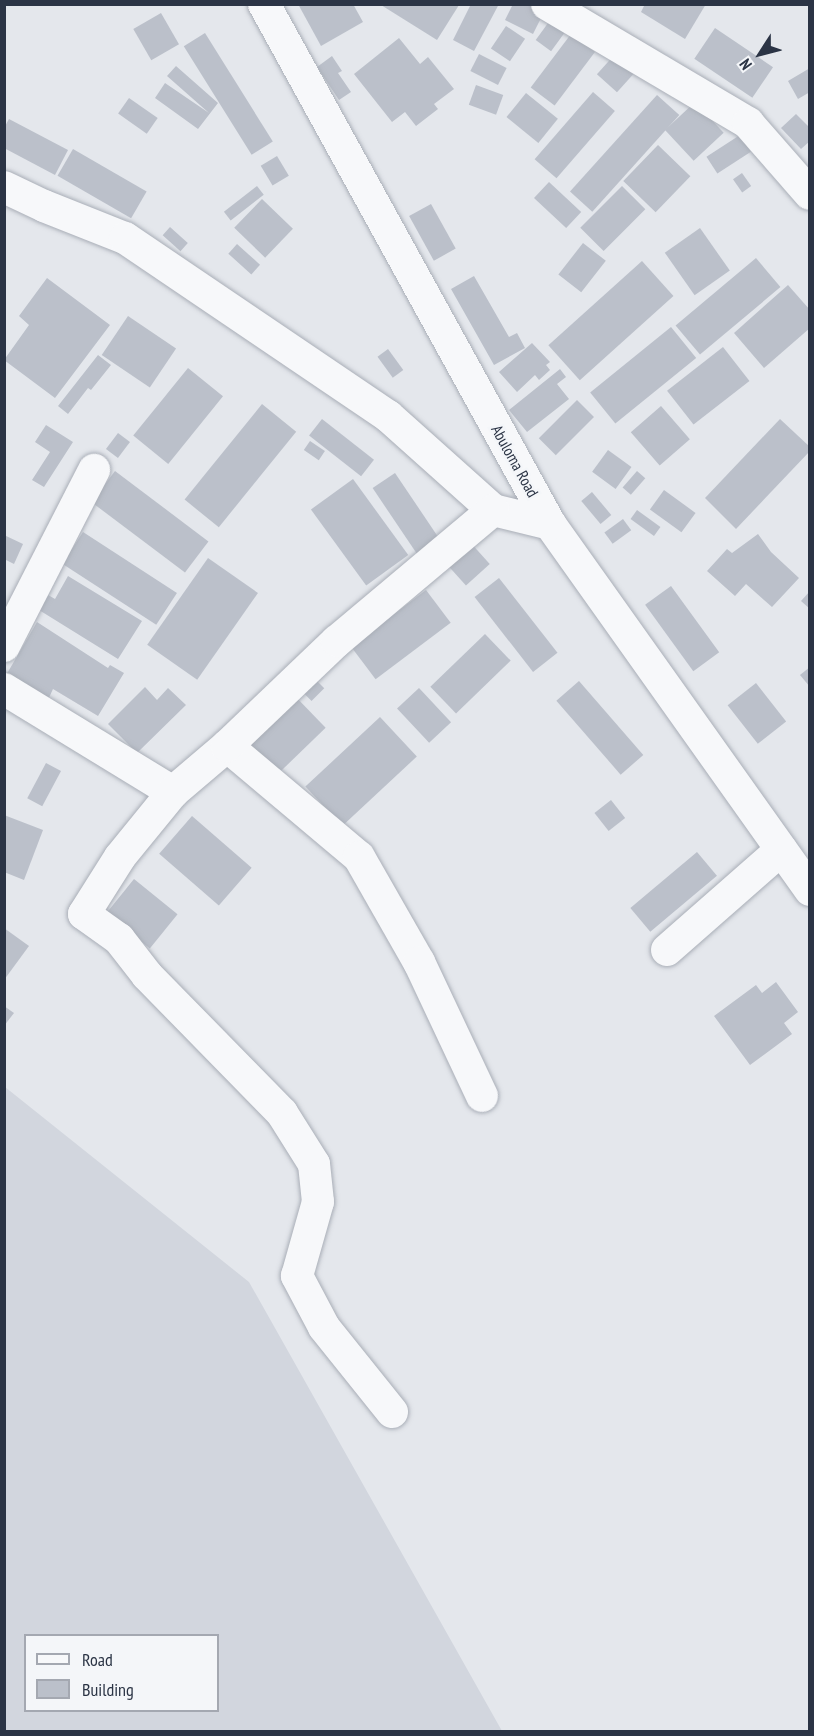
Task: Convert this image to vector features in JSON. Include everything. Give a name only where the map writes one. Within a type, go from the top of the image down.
[{"type":"street","name":"Abuloma Road","points":[[264,4],[550,524],[810,890]]},
{"type":"street","points":[[547,4],[748,123],[810,194]]},
{"type":"street","points":[[4,187],[44,206],[125,238],[388,416],[494,510],[550,524]]},
{"type":"street","points":[[4,646],[94,470]]},
{"type":"street","points":[[392,1412],[324,1327],[297,1276],[318,1202],[314,1164],[282,1113],[147,975],[119,939],[84,914],[120,857],[173,792],[226,746],[337,640],[494,510]]},
{"type":"street","points":[[4,689],[173,792]]},
{"type":"street","points":[[226,746],[359,857],[419,962],[482,1096]]},
{"type":"street","points":[[667,950],[781,850]]},
{"type":"shaded area","points":[[5,1087],[249,1282],[502,1731],[5,1731]]},
{"type":"building","points":[[298,4],[353,4],[363,22],[321,46]]},
{"type":"building","points":[[471,4],[499,4],[474,51],[453,40]]},
{"type":"building","points":[[513,4],[531,4],[544,12],[533,34],[505,20]]},
{"type":"building","points":[[645,4],[706,4],[685,39],[641,12]]},
{"type":"building","points":[[381,5],[459,5],[437,40]]},
{"type":"building","points":[[161,13],[179,44],[151,60],[133,29]]},
{"type":"building","points":[[551,19],[566,30],[551,51],[536,40]]},
{"type":"building","points":[[506,26],[525,39],[510,61],[491,48]]},
{"type":"building","points":[[715,28],[773,67],[752,98],[694,59]]},
{"type":"building","points":[[205,33],[273,142],[252,155],[184,46]]},
{"type":"building","points":[[571,34],[595,52],[555,106],[531,88]]},
{"type":"building","points":[[399,38],[420,64],[428,57],[454,89],[434,104],[438,109],[416,126],[405,112],[392,122],[354,74]]},
{"type":"building","points":[[617,52],[637,70],[617,92],[597,74]]},
{"type":"building","points":[[479,54],[507,68],[498,85],[470,71]]},
{"type":"building","points":[[332,56],[342,71],[338,73],[351,92],[339,100],[317,67]]},
{"type":"building","points":[[176,66],[218,103],[198,129],[155,98],[165,83],[209,113],[167,76]]},
{"type":"building","points":[[810,68],[810,92],[798,99],[788,81]]},
{"type":"building","points":[[476,85],[503,95],[496,115],[469,105]]},
{"type":"building","points":[[593,92],[615,111],[556,178],[535,159]]},
{"type":"building","points":[[526,93],[558,119],[538,143],[506,117]]},
{"type":"building","points":[[657,95],[679,115],[592,212],[570,192]]},
{"type":"building","points":[[129,98],[158,118],[147,134],[118,114]]},
{"type":"building","points":[[695,102],[724,133],[694,161],[665,130]]},
{"type":"building","points":[[796,114],[810,128],[810,141],[801,149],[781,128]]},
{"type":"building","points":[[9,119],[68,150],[55,175],[4,148],[4,128]]},
{"type":"building","points":[[740,135],[751,152],[717,174],[706,157]]},
{"type":"building","points":[[658,145],[690,176],[656,212],[623,181]]},
{"type":"building","points":[[73,149],[147,192],[131,218],[58,176]]},
{"type":"building","points":[[277,156],[289,176],[273,186],[261,166]]},
{"type":"building","points":[[742,173],[751,186],[742,192],[733,179]]},
{"type":"building","points":[[549,182],[581,212],[566,228],[534,198]]},
{"type":"building","points":[[257,186],[264,195],[231,221],[224,212]]},
{"type":"building","points":[[622,186],[645,209],[604,251],[580,228]]},
{"type":"building","points":[[262,199],[293,229],[265,258],[234,228]]},
{"type":"building","points":[[431,204],[456,249],[434,261],[409,216]]},
{"type":"building","points":[[170,227],[188,243],[180,251],[163,235]]},
{"type":"building","points":[[700,228],[730,271],[695,295],[665,253]]},
{"type":"building","points":[[583,243],[606,261],[581,292],[558,275]]},
{"type":"building","points":[[237,244],[260,265],[251,274],[228,254]]},
{"type":"building","points":[[756,258],[780,287],[700,355],[676,325]]},
{"type":"building","points":[[642,261],[673,296],[580,380],[548,345]]},
{"type":"building","points":[[474,276],[509,337],[517,333],[525,348],[494,365],[451,289]]},
{"type":"building","points":[[47,278],[110,325],[55,398],[4,360],[29,325],[19,316]]},
{"type":"building","points":[[788,285],[810,310],[810,328],[764,368],[734,333]]},
{"type":"building","points":[[128,316],[176,348],[150,387],[102,355]]},
{"type":"building","points":[[671,327],[696,358],[615,424],[590,392]]},
{"type":"building","points":[[532,343],[550,362],[546,365],[550,370],[539,380],[535,375],[517,392],[499,372]]},
{"type":"building","points":[[723,347],[749,381],[694,425],[667,391]]},
{"type":"building","points":[[388,349],[403,370],[393,378],[377,357]]},
{"type":"building","points":[[98,355],[111,365],[91,390],[88,388],[68,414],[58,406]]},
{"type":"building","points":[[188,368],[223,396],[168,464],[133,436]]},
{"type":"building","points":[[560,369],[566,377],[557,384],[569,399],[527,432],[509,410]]},
{"type":"building","points":[[577,400],[594,417],[556,455],[539,438]]},
{"type":"building","points":[[262,404],[296,432],[219,527],[185,500]]},
{"type":"building","points":[[661,406],[690,439],[660,465],[631,432]]},
{"type":"building","points":[[322,419],[374,460],[361,476],[309,436]]},
{"type":"building","points":[[780,419],[810,447],[810,451],[736,529],[705,498]]},
{"type":"building","points":[[46,425],[73,442],[44,487],[32,480],[50,452],[35,442]]},
{"type":"building","points":[[118,433],[130,442],[118,458],[106,449]]},
{"type":"building","points":[[310,441],[325,451],[319,460],[304,450]]},
{"type":"building","points":[[608,450],[631,467],[616,489],[592,472]]},
{"type":"building","points":[[115,471],[208,541],[185,573],[92,502]]},
{"type":"building","points":[[637,471],[645,478],[631,495],[623,488]]},
{"type":"building","points":[[395,473],[440,540],[418,555],[373,488]]},
{"type":"building","points":[[353,479],[408,555],[366,586],[311,510]]},
{"type":"building","points":[[664,490],[696,513],[681,532],[650,509]]},
{"type":"building","points":[[592,492],[611,515],[601,524],[581,501]]},
{"type":"building","points":[[637,510],[660,527],[654,536],[631,519]]},
{"type":"building","points":[[623,519],[631,530],[613,544],[604,533]]},
{"type":"building","points":[[83,532],[177,593],[156,625],[62,564]]},
{"type":"building","points":[[758,534],[771,552],[799,578],[772,607],[746,584],[735,596],[707,571],[727,549],[732,553]]},
{"type":"building","points":[[4,535],[23,544],[14,564],[4,559]]},
{"type":"building","points":[[469,541],[490,564],[466,585],[445,562]]},
{"type":"building","points":[[208,558],[258,593],[197,680],[147,645]]},
{"type":"building","points":[[68,576],[142,621],[118,659],[39,610],[48,595],[55,599]]},
{"type":"building","points":[[499,578],[557,653],[533,672],[475,597]]},
{"type":"building","points":[[671,586],[719,652],[693,671],[645,605]]},
{"type":"building","points":[[426,590],[451,623],[376,679],[351,647]]},
{"type":"building","points":[[810,591],[810,609],[801,601]]},
{"type":"building","points":[[37,622],[108,668],[110,665],[124,673],[98,716],[53,689],[47,702],[5,677]]},
{"type":"building","points":[[485,634],[511,661],[456,713],[430,687]]},
{"type":"building","points":[[810,667],[810,687],[800,675]]},
{"type":"building","points":[[308,672],[324,688],[312,701],[295,685]]},
{"type":"building","points":[[579,681],[643,755],[621,775],[556,701]]},
{"type":"building","points":[[756,683],[786,722],[758,744],[728,705]]},
{"type":"building","points":[[145,687],[157,700],[168,688],[186,705],[137,753],[108,724]]},
{"type":"building","points":[[419,688],[451,722],[429,743],[397,708]]},
{"type":"building","points":[[293,694],[326,728],[276,776],[243,742]]},
{"type":"building","points":[[380,717],[417,756],[342,826],[305,787]]},
{"type":"building","points":[[46,763],[61,771],[42,806],[27,798]]},
{"type":"building","points":[[611,800],[625,818],[609,831],[594,813]]},
{"type":"building","points":[[4,815],[43,830],[24,880],[4,872]]},
{"type":"building","points":[[192,816],[252,868],[219,906],[159,854]]},
{"type":"building","points":[[697,852],[717,876],[650,932],[630,908]]},
{"type":"building","points":[[134,879],[178,914],[150,948],[106,913]]},
{"type":"building","points":[[4,928],[29,946],[4,980]]},
{"type":"building","points":[[776,982],[798,1012],[784,1023],[792,1034],[750,1065],[714,1016],[756,985],[762,993]]},
{"type":"building","points":[[4,1006],[14,1013],[4,1026]]}]
